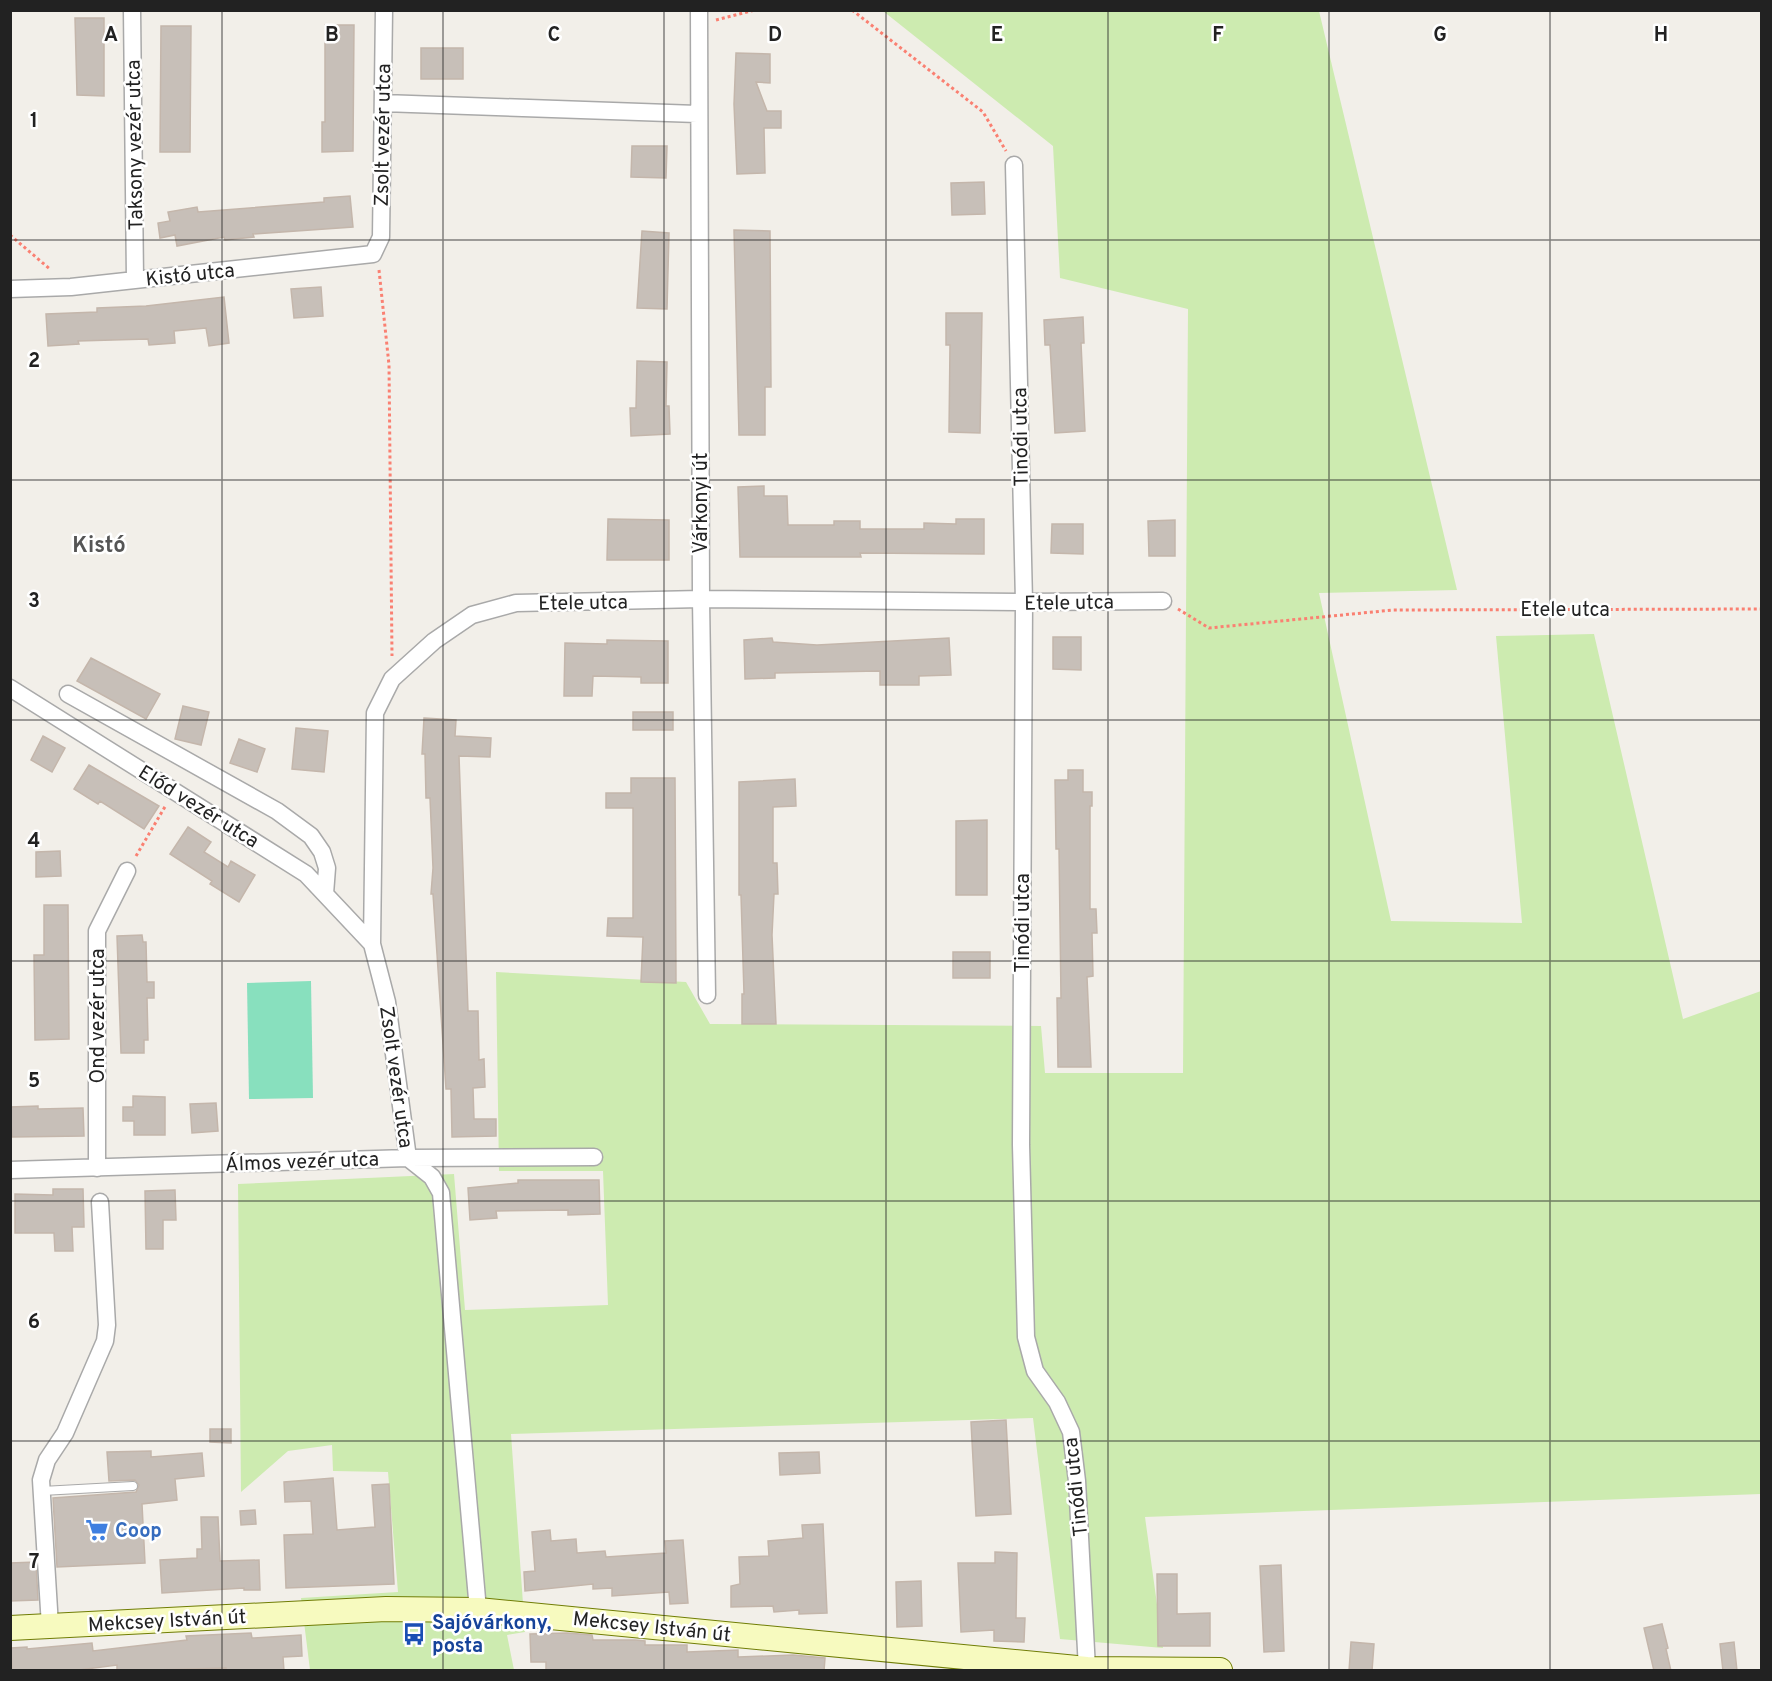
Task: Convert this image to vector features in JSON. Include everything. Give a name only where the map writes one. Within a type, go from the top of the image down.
[{"type":"street","name":"Taksony vezér utca","points":[[132,10],[135,280]]},
{"type":"street","name":"Zsolt vezér utca","points":[[374,261],[381,237],[384,10]]},
{"type":"street","name":"Várkonyi út","points":[[699,18],[697,114],[707,994]]},
{"type":"street","points":[[383,103],[697,114]]},
{"type":"street","name":"Tinódi utca","points":[[1014,165],[1024,602],[1021,1145],[1026,1336],[1035,1371],[1057,1402],[1071,1432],[1077,1481],[1088,1669]]},
{"type":"street","name":"Kistó utca","points":[[10,289],[71,287],[374,261]]},
{"type":"street","name":"Etele utca","points":[[392,678],[434,641],[472,615],[516,603],[701,599],[1163,601]]},
{"type":"street","name":"Zsolt vezér utca","points":[[392,678],[375,713],[372,944],[387,1002],[408,1158],[432,1177],[441,1193],[478,1610]]},
{"type":"street","name":"Előd vezér utca","points":[[10,688],[306,874],[372,944]]},
{"type":"street","points":[[68,694],[277,811],[311,836],[322,852],[327,868],[325,894]]},
{"type":"street","name":"Ond vezér utca","points":[[97,1168],[97,931],[127,871]]},
{"type":"street","name":"Álmos vezér utca","points":[[10,1170],[408,1158],[594,1157]]},
{"type":"street","points":[[50,1626],[41,1480],[47,1460],[65,1433],[105,1341],[107,1325],[100,1202]]},
{"type":"street","name":"Mekcsey István út","points":[[10,1628],[386,1609],[478,1610],[1088,1669],[1220,1671]]},
{"type":"lane","points":[[42,1491],[133,1486]]},
{"type":"path","points":[[699,18],[754,10]]},
{"type":"path","points":[[852,10],[983,112],[1014,165]]},
{"type":"path","points":[[10,235],[71,287]]},
{"type":"path","points":[[374,261],[389,365],[392,678]]},
{"type":"path","name":"Etele utca","points":[[1163,601],[1209,628],[1393,610],[1761,609]]},
{"type":"path","points":[[127,871],[175,790]]},
{"type":"green space","points":[[883,11],[1319,11],[1457,590],[1319,593],[1391,921],[1522,923],[1496,636],[1594,634],[1683,1019],[1761,991],[1761,1494],[1145,1517],[1163,1648],[1060,1639],[1033,1418],[511,1434],[525,1632],[507,1635],[514,1670],[310,1670],[301,1598],[398,1592],[388,1472],[333,1471],[332,1445],[288,1451],[241,1492],[238,1184],[454,1174],[465,1310],[608,1305],[603,1171],[499,1171],[496,972],[686,982],[710,1024],[1041,1026],[1045,1073],[1183,1073],[1188,309],[1060,278],[1053,146]]},
{"type":"green space","points":[[311,981],[313,1098],[249,1099],[247,983]]},
{"type":"building","points":[[75,18],[104,18],[104,96],[77,95]]},
{"type":"building","points":[[325,25],[354,25],[353,151],[322,152],[322,122],[325,122]]},
{"type":"building","points":[[161,26],[191,26],[190,152],[160,152]]},
{"type":"building","points":[[421,48],[463,48],[463,79],[421,79]]},
{"type":"building","points":[[736,53],[770,54],[770,83],[756,82],[767,111],[781,111],[781,128],[764,128],[765,173],[737,174],[734,104]]},
{"type":"building","points":[[632,146],[667,146],[666,178],[631,177]]},
{"type":"building","points":[[984,182],[985,214],[952,215],[951,183]]},
{"type":"building","points":[[350,196],[353,227],[253,234],[254,237],[225,240],[224,237],[177,246],[175,235],[160,238],[158,223],[170,221],[168,212],[197,207],[198,212],[324,202],[324,198]]},
{"type":"building","points":[[734,230],[770,231],[771,387],[765,387],[765,435],[739,435]]},
{"type":"building","points":[[642,231],[669,233],[667,309],[637,308]]},
{"type":"building","points":[[321,287],[323,316],[294,318],[291,289]]},
{"type":"building","points":[[224,297],[229,343],[209,346],[206,328],[174,331],[175,343],[149,345],[148,339],[78,341],[79,344],[48,346],[46,314],[97,312],[97,308],[146,306]]},
{"type":"building","points":[[946,313],[982,313],[980,433],[949,432],[950,345],[946,345]]},
{"type":"building","points":[[1083,317],[1084,343],[1081,343],[1085,431],[1055,433],[1050,345],[1045,345],[1044,320]]},
{"type":"building","points":[[637,361],[667,362],[666,406],[669,406],[670,434],[631,436],[630,408],[636,408]]},
{"type":"building","points":[[764,486],[764,496],[787,496],[788,525],[834,525],[834,521],[860,521],[860,529],[924,529],[924,523],[956,524],[956,519],[984,519],[984,554],[860,553],[861,557],[740,557],[738,487]]},
{"type":"building","points":[[608,519],[669,520],[669,560],[607,560]]},
{"type":"building","points":[[1175,520],[1175,556],[1149,556],[1148,521]]},
{"type":"building","points":[[1052,524],[1083,524],[1083,554],[1051,553]]},
{"type":"building","points":[[1053,637],[1081,637],[1081,670],[1053,669]]},
{"type":"building","points":[[772,638],[773,642],[817,645],[949,638],[951,675],[919,676],[919,685],[880,685],[880,671],[775,673],[775,678],[745,679],[744,640]]},
{"type":"building","points":[[607,640],[668,641],[668,683],[641,683],[641,677],[593,676],[592,696],[564,696],[565,643],[607,644]]},
{"type":"building","points":[[91,658],[160,694],[146,719],[77,681]]},
{"type":"building","points":[[183,706],[209,712],[201,745],[175,739]]},
{"type":"building","points":[[633,712],[673,712],[673,730],[633,730]]},
{"type":"building","points":[[424,718],[456,720],[455,736],[491,738],[490,757],[459,756],[468,1011],[478,1011],[479,1060],[484,1059],[485,1087],[473,1088],[474,1119],[496,1119],[496,1136],[452,1137],[451,1089],[446,1089],[433,894],[431,894],[433,868],[430,798],[426,798],[425,754],[422,754]]},
{"type":"building","points":[[296,728],[328,731],[324,772],[292,769]]},
{"type":"building","points":[[43,736],[65,748],[52,772],[31,760]]},
{"type":"building","points":[[239,739],[265,749],[257,772],[230,763]]},
{"type":"building","points":[[89,765],[159,806],[144,829],[100,801],[98,804],[74,789]]},
{"type":"building","points":[[1068,770],[1083,770],[1083,792],[1092,792],[1090,909],[1096,909],[1097,933],[1092,933],[1093,976],[1087,977],[1091,1067],[1058,1067],[1057,998],[1061,998],[1059,849],[1056,849],[1055,780],[1068,780]]},
{"type":"building","points":[[631,778],[675,778],[676,983],[641,982],[643,937],[607,936],[608,918],[633,918],[633,808],[606,808],[606,793],[631,793]]},
{"type":"building","points":[[795,779],[796,806],[773,807],[773,863],[777,863],[778,894],[774,894],[772,935],[776,1024],[742,1024],[742,994],[744,994],[741,895],[739,895],[739,782]]},
{"type":"building","points":[[987,820],[987,895],[956,895],[956,821]]},
{"type":"building","points":[[188,827],[211,842],[204,852],[228,867],[231,861],[255,875],[239,902],[210,884],[212,881],[170,854]]},
{"type":"building","points":[[60,851],[61,876],[36,877],[36,852]]},
{"type":"building","points":[[44,905],[68,905],[69,1039],[35,1040],[34,955],[44,955]]},
{"type":"building","points":[[142,935],[143,942],[146,942],[147,982],[154,982],[154,998],[147,998],[148,1040],[144,1040],[144,1053],[121,1053],[117,936]]},
{"type":"building","points":[[953,952],[990,952],[990,978],[953,978]]},
{"type":"building","points":[[133,1096],[165,1097],[165,1135],[134,1135],[134,1121],[123,1121],[123,1107],[133,1107]]},
{"type":"building","points":[[216,1103],[218,1131],[192,1133],[190,1104]]},
{"type":"building","points":[[38,1106],[38,1109],[83,1108],[84,1136],[12,1137],[10,1107]]},
{"type":"building","points":[[518,1180],[599,1180],[600,1214],[568,1215],[568,1210],[496,1211],[497,1218],[470,1220],[468,1188],[518,1183]]},
{"type":"building","points":[[53,1189],[83,1189],[84,1227],[72,1227],[73,1251],[55,1251],[54,1233],[15,1233],[15,1194],[53,1195]]},
{"type":"building","points":[[175,1190],[176,1220],[163,1220],[163,1249],[146,1249],[145,1191]]},
{"type":"building","points":[[1006,1420],[1011,1514],[976,1516],[971,1422]]},
{"type":"building","points":[[210,1429],[231,1429],[231,1443],[210,1442]]},
{"type":"building","name":"Coop","points":[[151,1451],[151,1457],[202,1453],[204,1476],[175,1479],[177,1500],[142,1504],[145,1563],[57,1567],[53,1498],[136,1492],[139,1485],[135,1480],[109,1481],[107,1452]]},
{"type":"building","points":[[819,1452],[820,1473],[780,1475],[779,1453]]},
{"type":"building","points":[[333,1478],[337,1530],[375,1527],[372,1485],[389,1484],[394,1584],[286,1588],[284,1535],[313,1534],[311,1501],[285,1502],[284,1482]]},
{"type":"building","points":[[255,1510],[256,1524],[241,1525],[240,1511]]},
{"type":"building","points":[[201,1517],[218,1517],[220,1561],[259,1560],[260,1590],[244,1590],[244,1588],[162,1593],[160,1560],[197,1558],[197,1549],[202,1549]]},
{"type":"building","points":[[823,1524],[827,1613],[799,1614],[799,1610],[774,1612],[773,1606],[731,1607],[731,1586],[740,1584],[739,1557],[769,1556],[768,1541],[803,1538],[802,1525]]},
{"type":"building","points":[[550,1530],[551,1541],[576,1539],[577,1553],[605,1551],[606,1557],[666,1553],[665,1541],[683,1540],[688,1603],[670,1604],[669,1592],[612,1596],[612,1588],[593,1589],[593,1584],[525,1591],[524,1572],[535,1571],[532,1532]]},
{"type":"building","points":[[995,1552],[1017,1553],[1016,1618],[1025,1618],[1024,1642],[994,1641],[994,1630],[961,1632],[958,1563],[995,1563]]},
{"type":"building","points":[[36,1562],[38,1600],[10,1601],[10,1563]]},
{"type":"building","points":[[1281,1565],[1284,1651],[1264,1652],[1260,1566]]},
{"type":"building","points":[[1157,1574],[1177,1574],[1177,1614],[1210,1613],[1210,1646],[1158,1646]]},
{"type":"building","points":[[921,1581],[922,1626],[897,1627],[896,1582]]},
{"type":"building","points":[[1662,1624],[1671,1671],[1654,1671],[1644,1628]]},
{"type":"building","points":[[251,1633],[252,1638],[301,1635],[302,1656],[283,1657],[284,1671],[226,1671],[226,1668],[117,1671],[117,1665],[71,1671],[12,1671],[11,1648],[27,1647],[27,1649],[92,1643],[93,1651],[187,1640],[186,1636]]},
{"type":"building","points":[[530,1634],[592,1635],[593,1640],[635,1640],[645,1641],[645,1645],[687,1645],[687,1652],[738,1650],[738,1657],[793,1655],[825,1658],[824,1671],[546,1671],[546,1662],[531,1662]]},
{"type":"building","points":[[1351,1642],[1374,1644],[1372,1671],[1349,1671]]},
{"type":"building","points":[[1734,1642],[1737,1671],[1723,1671],[1720,1644]]},
{"type":"place","name":"Coop","points":[[97,1530]]},
{"type":"place","name":"Sajóvárkony, posta","points":[[414,1634]]},
{"type":"district","name":"Kistó","points":[[99,544]]}]
